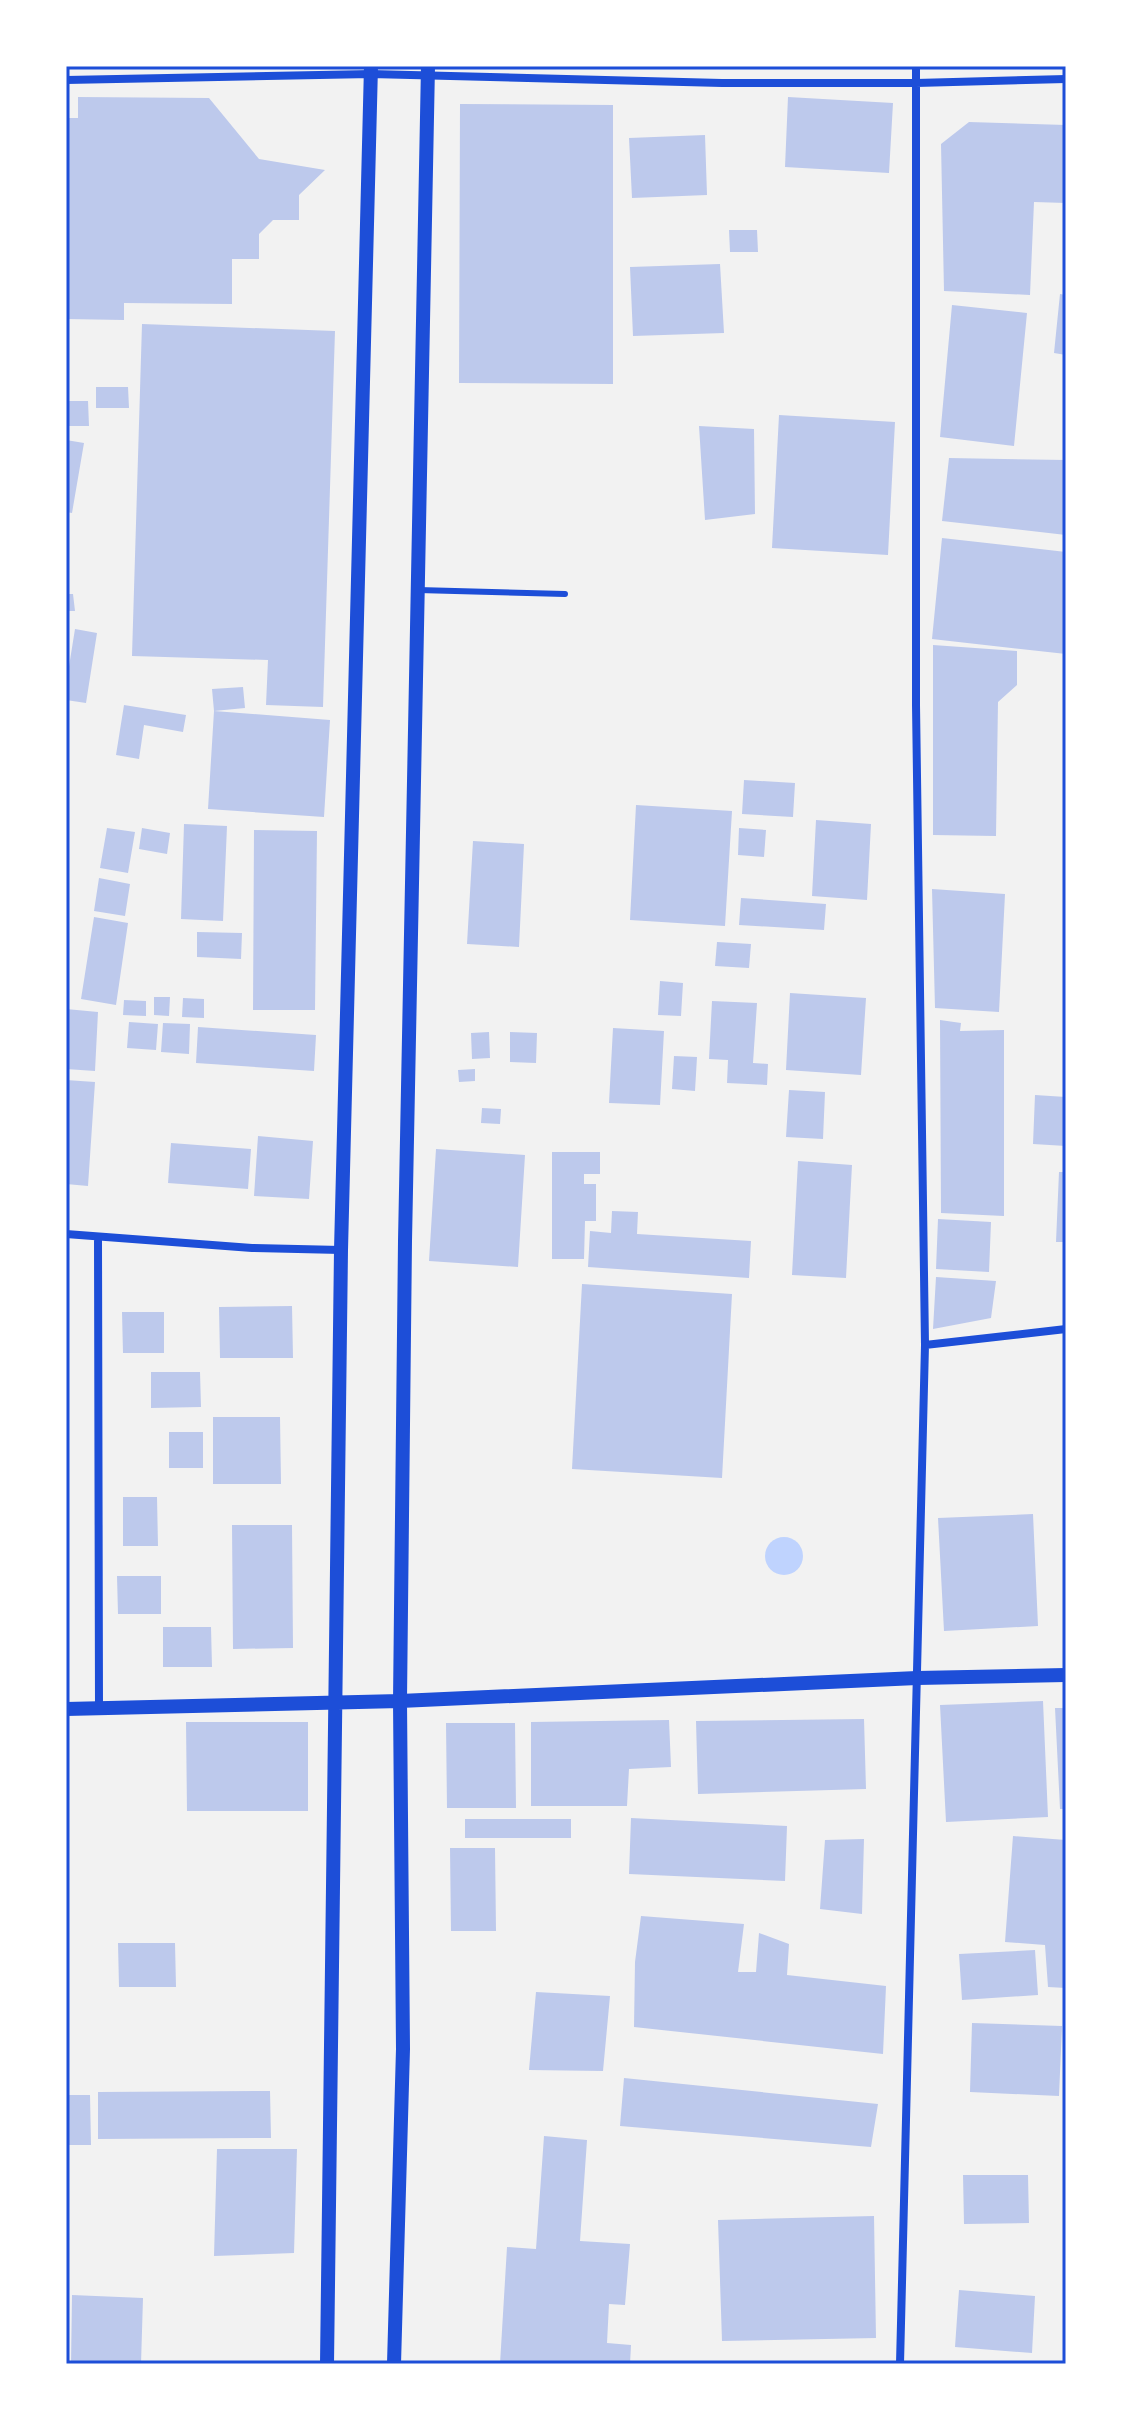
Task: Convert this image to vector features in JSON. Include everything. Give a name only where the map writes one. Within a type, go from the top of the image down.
[{"type":"street","points":[[900,2364],[925,1345],[916,705],[916,66]]},
{"type":"street","points":[[66,80],[371,70],[707,82],[916,83],[1066,79]]},
{"type":"street","points":[[327,2364],[341,1250],[371,70]]},
{"type":"street","points":[[394,2364],[403,2049],[400,1701],[405,1241],[428,71]]},
{"type":"street","points":[[66,1234],[252,1248],[341,1250]]},
{"type":"street","points":[[98,1237],[99,1709]]},
{"type":"street","points":[[925,1345],[1066,1329]]},
{"type":"street","points":[[66,1709],[400,1701],[917,1678],[1066,1675]]},
{"type":"lane","points":[[418,590],[565,594]]},
{"type":"water","points":[[784,1537],[798,1542],[803,1556],[798,1570],[784,1575],[770,1570],[765,1556],[770,1542]]},
{"type":"building","points":[[78,97],[209,98],[259,159],[325,170],[299,195],[299,220],[273,220],[259,234],[259,259],[232,259],[232,304],[124,303],[124,320],[66,319],[66,118],[78,118]]},
{"type":"building","points":[[788,97],[893,103],[889,173],[785,167]]},
{"type":"building","points":[[460,104],[613,105],[613,384],[459,383]]},
{"type":"building","points":[[969,122],[1066,125],[1066,203],[1034,202],[1030,295],[944,291],[941,144]]},
{"type":"building","points":[[705,135],[707,195],[632,198],[629,138]]},
{"type":"building","points":[[729,230],[757,230],[758,252],[730,252]]},
{"type":"building","points":[[720,264],[724,333],[633,336],[630,267]]},
{"type":"building","points":[[1060,294],[1066,295],[1066,355],[1054,353]]},
{"type":"building","points":[[952,305],[1027,313],[1014,446],[940,437]]},
{"type":"building","points":[[142,324],[335,331],[323,707],[266,705],[268,660],[132,656]]},
{"type":"building","points":[[96,387],[128,387],[129,408],[96,408]]},
{"type":"building","points":[[66,401],[88,401],[89,426],[66,426]]},
{"type":"building","points":[[779,415],[895,422],[888,555],[772,548]]},
{"type":"building","points":[[699,426],[754,429],[755,514],[705,520]]},
{"type":"building","points":[[66,440],[84,443],[72,513],[66,512]]},
{"type":"building","points":[[949,458],[1066,460],[1066,535],[942,521]]},
{"type":"building","points":[[942,538],[1066,552],[1066,654],[932,639]]},
{"type":"building","points":[[66,594],[73,594],[75,611],[66,611]]},
{"type":"building","points":[[75,629],[97,633],[86,703],[66,700]]},
{"type":"building","points":[[933,645],[1017,651],[1017,685],[998,702],[996,836],[933,835]]},
{"type":"building","points":[[243,687],[245,708],[214,711],[212,689]]},
{"type":"building","points":[[124,705],[186,715],[183,732],[144,725],[139,759],[116,755]]},
{"type":"building","points":[[214,711],[330,720],[324,817],[208,809]]},
{"type":"building","points":[[744,780],[795,783],[793,817],[742,814]]},
{"type":"building","points":[[636,805],[732,811],[725,926],[630,920]]},
{"type":"building","points":[[816,820],[871,824],[867,900],[812,896]]},
{"type":"building","points":[[184,824],[227,826],[223,921],[181,919]]},
{"type":"building","points":[[107,828],[135,832],[128,873],[100,868]]},
{"type":"building","points":[[142,828],[170,833],[167,854],[139,849]]},
{"type":"building","points":[[739,828],[766,830],[764,857],[738,855]]},
{"type":"building","points":[[254,830],[317,831],[315,1010],[253,1010]]},
{"type":"building","points":[[473,841],[524,844],[519,947],[467,944]]},
{"type":"building","points":[[99,878],[130,884],[125,916],[94,911]]},
{"type":"building","points":[[932,889],[1005,894],[999,1012],[935,1008]]},
{"type":"building","points":[[741,898],[826,904],[824,930],[739,925]]},
{"type":"building","points":[[94,917],[128,923],[116,1005],[81,999]]},
{"type":"building","points":[[197,932],[242,933],[241,959],[197,957]]},
{"type":"building","points":[[717,942],[751,944],[749,968],[715,966]]},
{"type":"building","points":[[660,981],[683,983],[681,1016],[658,1015]]},
{"type":"building","points":[[790,993],[866,998],[861,1075],[786,1070]]},
{"type":"building","points":[[154,997],[170,997],[169,1016],[154,1015]]},
{"type":"building","points":[[183,998],[204,999],[204,1018],[182,1017]]},
{"type":"building","points":[[124,1000],[146,1001],[146,1016],[123,1015]]},
{"type":"building","points":[[712,1001],[757,1003],[753,1063],[768,1064],[767,1085],[727,1083],[728,1060],[709,1059]]},
{"type":"building","points":[[66,1009],[98,1012],[95,1071],[66,1069]]},
{"type":"building","points":[[940,1020],[961,1023],[960,1031],[1004,1030],[1004,1216],[941,1213]]},
{"type":"building","points":[[129,1022],[158,1024],[156,1050],[127,1048]]},
{"type":"building","points":[[163,1023],[190,1024],[189,1054],[161,1052]]},
{"type":"building","points":[[198,1027],[316,1035],[314,1071],[196,1063]]},
{"type":"building","points":[[613,1028],[664,1031],[660,1105],[609,1103]]},
{"type":"building","points":[[489,1032],[490,1058],[472,1059],[471,1033]]},
{"type":"building","points":[[510,1032],[537,1033],[536,1063],[510,1062]]},
{"type":"building","points":[[674,1056],[697,1057],[695,1091],[672,1089]]},
{"type":"building","points":[[475,1069],[475,1081],[459,1082],[458,1070]]},
{"type":"building","points":[[66,1080],[95,1082],[88,1186],[66,1184]]},
{"type":"building","points":[[789,1090],[825,1092],[823,1139],[786,1137]]},
{"type":"building","points":[[1035,1095],[1066,1097],[1066,1146],[1033,1144]]},
{"type":"building","points":[[482,1108],[501,1109],[500,1124],[481,1123]]},
{"type":"building","points":[[258,1136],[313,1141],[309,1199],[254,1196]]},
{"type":"building","points":[[171,1143],[251,1149],[248,1189],[168,1183]]},
{"type":"building","points":[[436,1149],[525,1155],[518,1267],[429,1261]]},
{"type":"building","points":[[552,1152],[600,1152],[600,1174],[584,1174],[584,1184],[596,1184],[596,1221],[585,1221],[584,1259],[552,1259]]},
{"type":"building","points":[[798,1161],[852,1165],[846,1278],[792,1275]]},
{"type":"building","points":[[1059,1172],[1066,1172],[1066,1242],[1056,1242]]},
{"type":"building","points":[[612,1211],[638,1212],[637,1234],[751,1241],[749,1278],[588,1267],[590,1231],[611,1233]]},
{"type":"building","points":[[938,1219],[991,1222],[989,1272],[936,1269]]},
{"type":"building","points":[[936,1277],[996,1281],[991,1318],[933,1329]]},
{"type":"building","points":[[582,1284],[732,1294],[722,1478],[572,1469]]},
{"type":"building","points":[[292,1306],[293,1358],[220,1358],[219,1307]]},
{"type":"building","points":[[122,1312],[164,1312],[164,1353],[123,1353]]},
{"type":"building","points":[[151,1372],[200,1372],[201,1407],[151,1408]]},
{"type":"building","points":[[213,1417],[280,1417],[281,1484],[213,1484]]},
{"type":"building","points":[[169,1432],[203,1432],[203,1468],[169,1468]]},
{"type":"building","points":[[123,1497],[157,1497],[158,1546],[123,1546]]},
{"type":"building","points":[[1033,1514],[1038,1626],[944,1631],[938,1518]]},
{"type":"building","points":[[232,1525],[292,1525],[293,1648],[233,1649]]},
{"type":"building","points":[[117,1576],[161,1576],[161,1614],[118,1614]]},
{"type":"building","points":[[163,1627],[211,1627],[212,1667],[163,1667]]},
{"type":"building","points":[[1043,1701],[1048,1817],[946,1822],[940,1705]]},
{"type":"building","points":[[1055,1708],[1066,1708],[1066,1809],[1060,1809]]},
{"type":"building","points":[[864,1719],[866,1789],[698,1794],[696,1721]]},
{"type":"building","points":[[669,1720],[671,1767],[629,1769],[627,1806],[531,1806],[531,1722]]},
{"type":"building","points":[[186,1722],[308,1722],[308,1811],[187,1811]]},
{"type":"building","points":[[446,1723],[515,1723],[516,1808],[447,1808]]},
{"type":"building","points":[[631,1818],[787,1826],[785,1881],[629,1874]]},
{"type":"building","points":[[465,1819],[571,1819],[571,1838],[465,1838]]},
{"type":"building","points":[[1013,1836],[1066,1840],[1066,1988],[1048,1987],[1045,1945],[1005,1942]]},
{"type":"building","points":[[864,1839],[862,1914],[820,1909],[825,1840]]},
{"type":"building","points":[[450,1848],[495,1848],[496,1931],[451,1931]]},
{"type":"building","points":[[641,1916],[744,1924],[738,1972],[756,1972],[759,1933],[789,1944],[787,1975],[886,1986],[883,2054],[634,2027],[635,1962]]},
{"type":"building","points":[[118,1943],[175,1943],[176,1987],[119,1987]]},
{"type":"building","points":[[1035,1950],[1038,1995],[962,2000],[959,1954]]},
{"type":"building","points":[[536,1992],[610,1996],[603,2071],[529,2070]]},
{"type":"building","points":[[972,2023],[1062,2026],[1059,2096],[970,2092]]},
{"type":"building","points":[[624,2078],[878,2104],[871,2147],[620,2126]]},
{"type":"building","points":[[270,2091],[271,2138],[98,2139],[98,2092]]},
{"type":"building","points":[[66,2095],[90,2095],[91,2145],[66,2145]]},
{"type":"building","points":[[544,2136],[587,2140],[580,2241],[630,2244],[625,2305],[609,2304],[607,2343],[631,2345],[630,2364],[500,2364],[507,2247],[536,2249]]},
{"type":"building","points":[[217,2149],[297,2149],[294,2253],[214,2256]]},
{"type":"building","points":[[963,2175],[1028,2175],[1029,2223],[964,2224]]},
{"type":"building","points":[[874,2216],[876,2338],[722,2341],[718,2220]]},
{"type":"building","points":[[959,2290],[1035,2296],[1032,2353],[955,2347]]},
{"type":"building","points":[[72,2295],[143,2298],[141,2364],[71,2364]]}]
